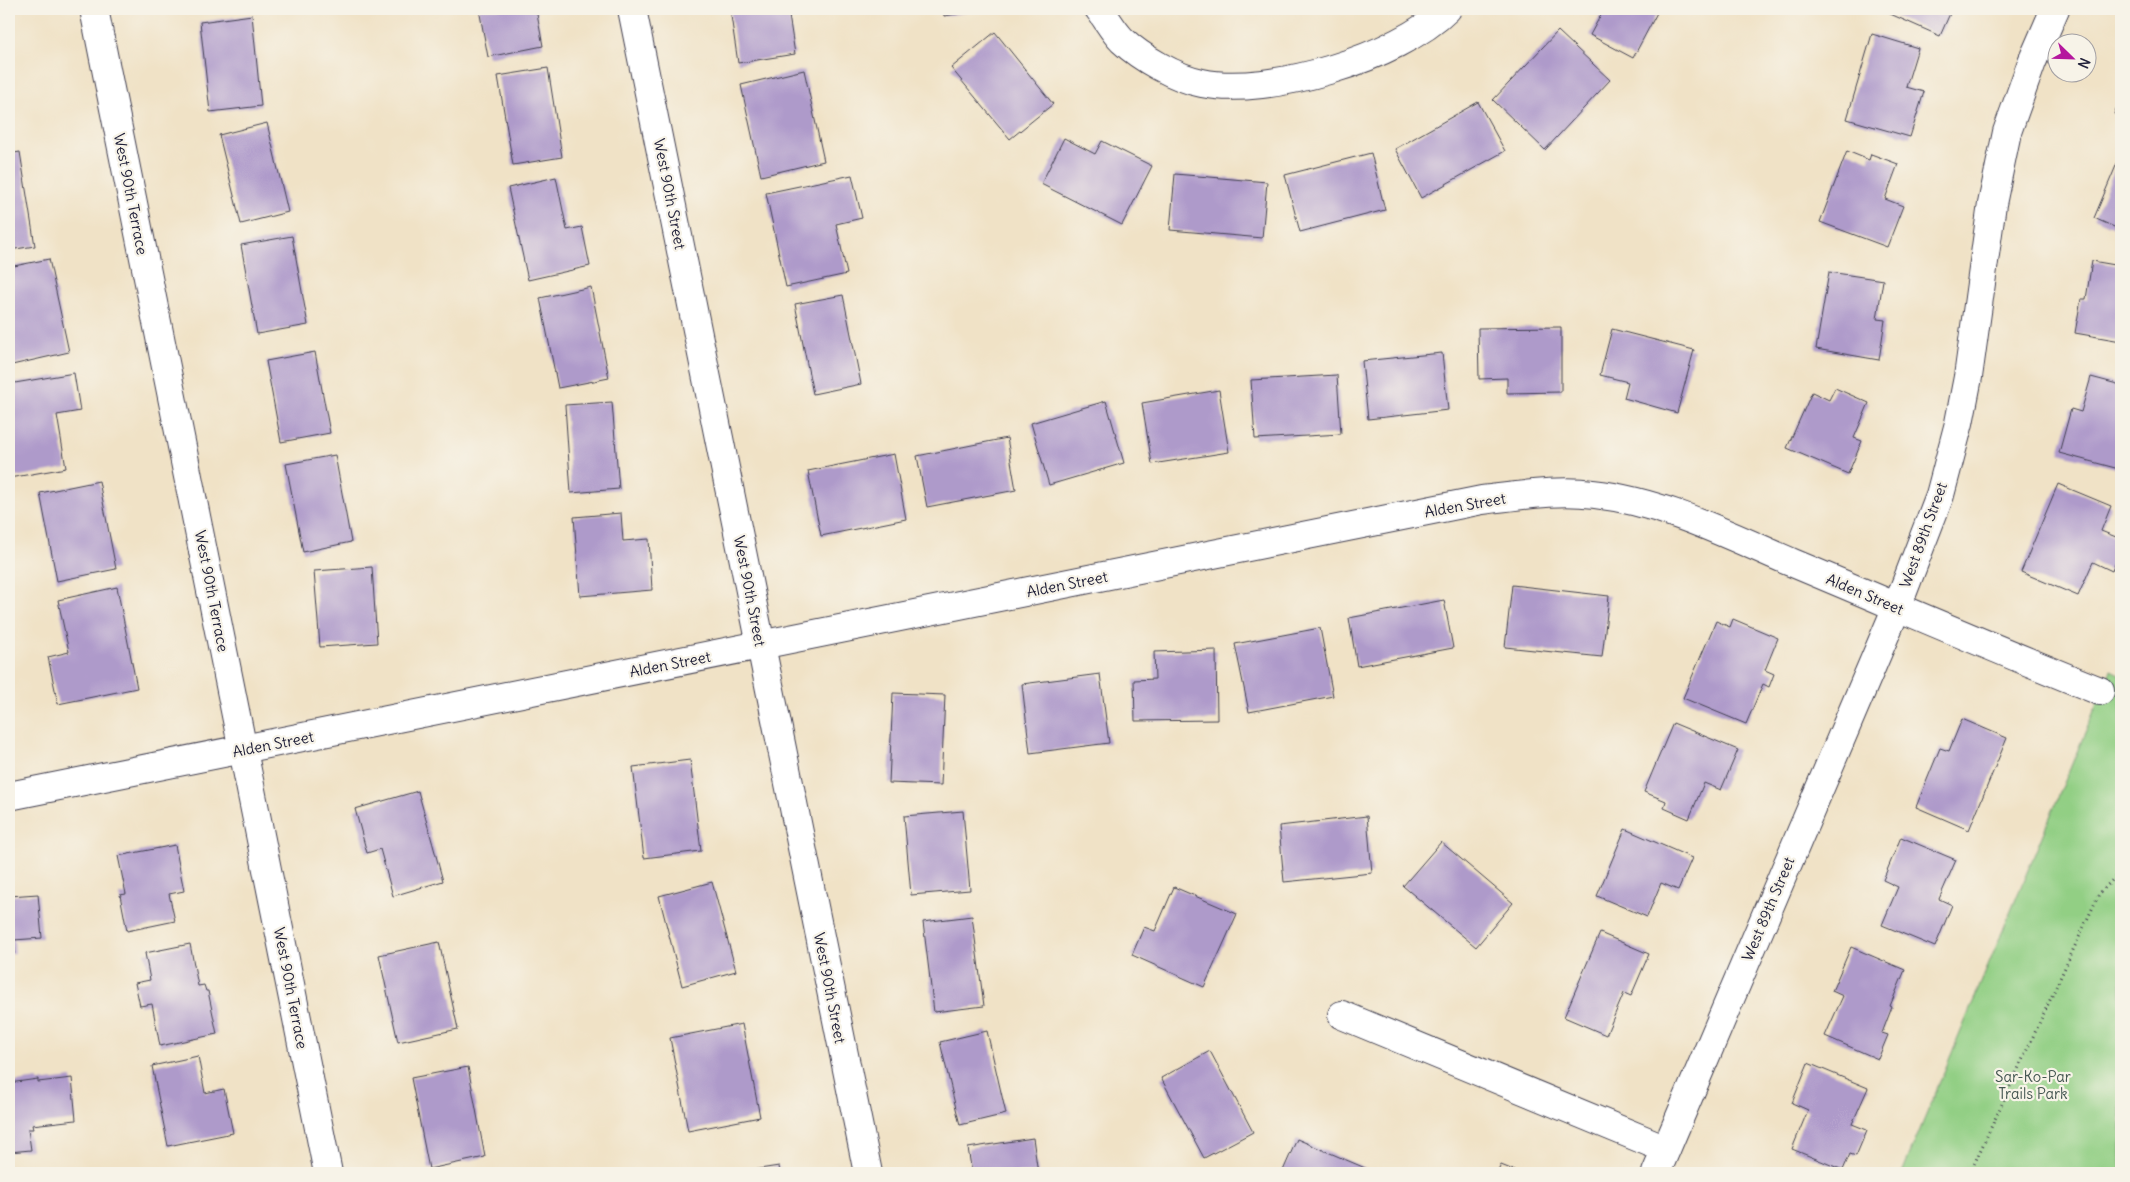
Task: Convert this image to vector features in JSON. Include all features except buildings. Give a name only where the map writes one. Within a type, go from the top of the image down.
[{"type":"street","name":"West 90th Terrace","points":[[94,9],[328,1173]]},
{"type":"street","name":"West 90th Street","points":[[632,9],[868,1173]]},
{"type":"street","points":[[1099,9],[1122,39],[1156,65],[1201,83],[1243,86],[1310,75],[1369,57],[1415,33],[1448,9]]},
{"type":"street","name":"West 89th Street","points":[[1342,1016],[1661,1161],[1897,607],[1940,495],[1959,423],[1968,377],[1992,204],[2007,132],[2032,62],[2055,9]]},
{"type":"street","name":"Alden Street","points":[[9,796],[1482,500],[1560,492],[1594,494],[1628,500],[1684,517],[1950,631],[2100,691]]},
{"type":"path","points":[[1970,1173],[2099,894],[2121,871]]},
{"type":"green space","name":"Sar-Ko-Par Trails Park","points":[[2111,670],[2121,675],[2121,1173],[1902,1173]]}]
